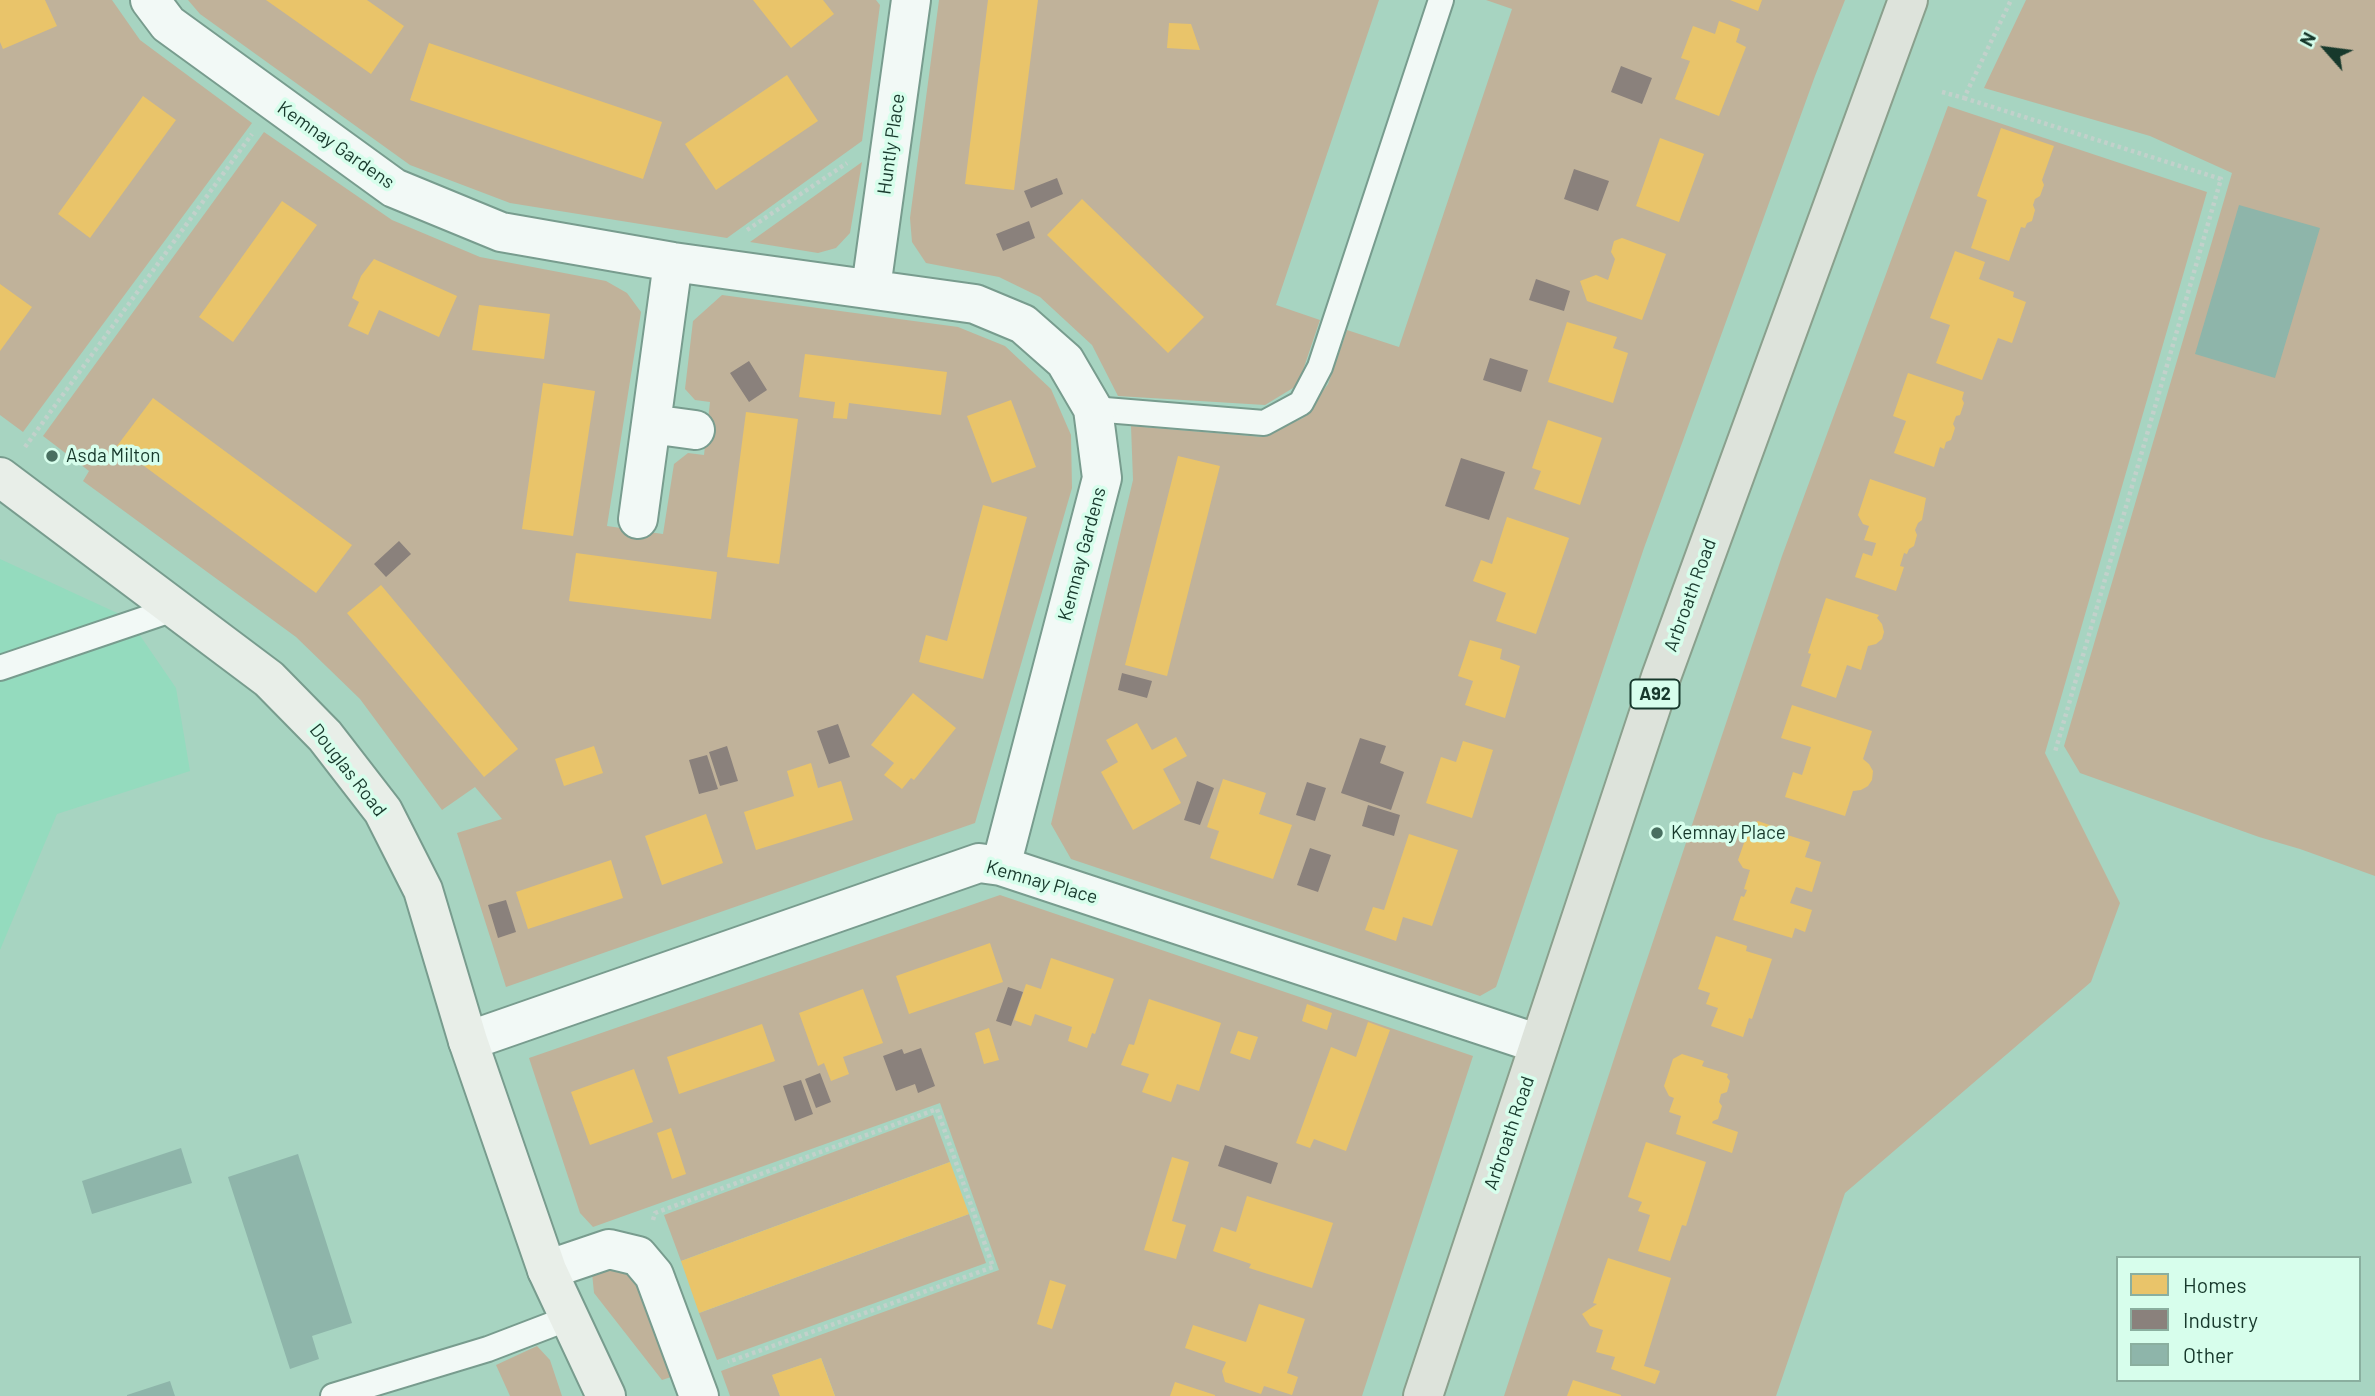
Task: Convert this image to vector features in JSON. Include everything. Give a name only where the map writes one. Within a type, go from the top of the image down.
[{"type":"main road","name":"Arbroath Road","points":[[1423,1396],[1661,677],[1908,0]]},
{"type":"main road","name":"Douglas Road","points":[[1,478],[269,679],[325,736],[383,811],[423,890],[468,1041],[547,1270],[606,1396]]},
{"type":"street","name":"Kemnay Gardens","points":[[150,0],[168,24],[394,188],[500,232],[673,262],[975,304],[1023,324],[1065,360],[1093,410],[1102,478],[1001,866]]},
{"type":"street","name":"Huntly Place","points":[[870,288],[911,0]]},
{"type":"street","points":[[638,519],[673,262]]},
{"type":"street","points":[[651,424],[695,430]]},
{"type":"street","name":"Kemnay Place","points":[[468,1041],[979,863],[1001,866],[1539,1044]]},
{"type":"street","points":[[547,1270],[609,1249],[638,1256],[654,1275],[695,1386]]},
{"type":"lane","points":[[1093,410],[1264,423],[1301,403],[1320,367],[1441,0]]},
{"type":"lane","points":[[0,668],[177,608]]},
{"type":"lane","points":[[332,1396],[488,1349],[569,1318]]},
{"type":"path","points":[[1964,98],[2011,0]]},
{"type":"path","points":[[1942,92],[2221,179],[2056,752]]},
{"type":"path","points":[[1,478],[275,103]]},
{"type":"path","points":[[730,270],[734,239],[863,152],[889,156]]},
{"type":"path","points":[[638,1256],[655,1213],[937,1109],[993,1267],[695,1386]]},
{"type":"shaded area","points":[[0,0],[112,0],[140,40],[252,123],[23,432],[0,415]]},
{"type":"shaded area","points":[[188,0],[876,0],[880,5],[862,141],[727,238],[510,203],[410,165],[200,14]]},
{"type":"shaded area","points":[[939,0],[1379,0],[1276,305],[1320,320],[1298,385],[1265,405],[1118,396],[1092,345],[1040,297],[999,277],[926,263],[912,242],[910,218]]},
{"type":"shaded area","points":[[1486,0],[1845,0],[1644,548],[1496,987],[1480,996],[1071,859],[1051,824],[1133,480],[1131,426],[1263,437],[1303,418],[1328,384],[1347,330],[1399,347],[1512,9]]},
{"type":"shaded area","points":[[2026,0],[2375,0],[2375,876],[2080,773],[2064,746],[2232,173],[2150,136],[1984,88]]},
{"type":"shaded area","points":[[1948,106],[2207,192],[2045,753],[2120,903],[2091,982],[1845,1193],[1776,1396],[1504,1396],[1782,556]]},
{"type":"shaded area","points":[[264,132],[392,220],[480,257],[606,281],[627,293],[641,312],[607,526],[663,534],[674,464],[688,453],[704,455],[710,402],[695,400],[685,389],[693,321],[722,295],[958,327],[1005,346],[1051,389],[1071,435],[1072,488],[975,823],[506,987],[457,833],[502,819],[475,787],[442,810],[360,699],[296,637],[83,481],[89,471],[43,436]]},
{"type":"shaded area","points":[[862,162],[850,233],[836,248],[818,253],[750,242]]},
{"type":"shaded area","points":[[0,559],[128,618],[176,688],[190,771],[57,814],[0,950]]},
{"type":"shaded area","points":[[1000,895],[1473,1056],[1362,1396],[835,1396],[821,1358],[773,1375],[780,1396],[730,1396],[721,1371],[999,1270],[940,1103],[593,1227],[580,1213],[529,1058]]},
{"type":"shaded area","points":[[933,1115],[950,1162],[681,1261],[664,1215]]},
{"type":"shaded area","points":[[969,1214],[986,1263],[717,1360],[699,1313]]},
{"type":"shaded area","points":[[612,1267],[636,1279],[674,1376],[662,1380],[594,1293],[592,1273]]},
{"type":"shaded area","points":[[537,1346],[550,1360],[562,1396],[510,1396],[496,1365]]},
{"type":"building: Homes","points":[[0,0],[45,0],[57,26],[3,49],[0,42]]},
{"type":"building: Homes","points":[[266,0],[367,0],[404,26],[371,74]]},
{"type":"building: Homes","points":[[753,0],[823,0],[834,14],[791,48]]},
{"type":"building: Homes","points":[[988,0],[1038,0],[1014,190],[965,184]]},
{"type":"building: Homes","points":[[1730,0],[1762,0],[1758,11]]},
{"type":"building: Homes","points":[[1719,21],[1740,29],[1736,42],[1746,47],[1719,116],[1675,99],[1690,61],[1681,58],[1693,26],[1715,34]]},
{"type":"building: Homes","points":[[1169,23],[1191,24],[1200,50],[1167,48]]},
{"type":"building: Homes","points":[[429,43],[662,122],[643,179],[410,100]]},
{"type":"building: Homes","points":[[787,75],[818,121],[716,190],[685,144]]},
{"type":"building: Homes","points":[[143,96],[176,120],[90,238],[58,214]]},
{"type":"building: Homes","points":[[2001,128],[2054,146],[2042,180],[2044,185],[2033,205],[2035,210],[2032,221],[2027,223],[2025,228],[2021,227],[2009,261],[1971,248],[1987,200],[1977,196]]},
{"type":"building: Homes","points":[[1660,138],[1704,154],[1679,222],[1636,206]]},
{"type":"building: Homes","points":[[1082,199],[1204,317],[1168,353],[1047,235]]},
{"type":"building: Homes","points":[[282,201],[317,225],[233,342],[199,317]]},
{"type":"building: Homes","points":[[1622,238],[1666,254],[1642,320],[1587,301],[1580,281],[1596,275],[1608,280],[1615,259],[1611,252],[1614,241]]},
{"type":"building: Homes","points":[[1955,251],[1985,262],[1979,279],[2014,292],[2013,297],[2026,302],[2012,343],[1998,338],[1982,380],[1936,363],[1950,325],[1930,318]]},
{"type":"building: Homes","points":[[374,259],[457,296],[439,337],[379,310],[368,335],[348,326],[359,302],[352,298],[361,276]]},
{"type":"building: Homes","points":[[0,284],[32,307],[0,351]]},
{"type":"building: Homes","points":[[479,305],[550,314],[544,359],[472,350]]},
{"type":"building: Homes","points":[[1567,322],[1617,337],[1613,348],[1628,353],[1613,403],[1548,382]]},
{"type":"building: Homes","points":[[805,354],[947,372],[941,415],[849,403],[847,419],[833,418],[835,402],[799,397]]},
{"type":"building: Homes","points":[[1908,373],[1964,392],[1964,403],[1953,424],[1955,428],[1951,440],[1946,442],[1944,449],[1940,447],[1934,467],[1894,453],[1906,421],[1893,416]]},
{"type":"building: Homes","points":[[543,383],[595,391],[573,536],[522,529]]},
{"type":"building: Homes","points":[[153,398],[352,545],[316,593],[117,446]]},
{"type":"building: Homes","points":[[1011,400],[1036,467],[992,483],[967,416]]},
{"type":"building: Homes","points":[[746,412],[798,419],[779,564],[727,557]]},
{"type":"building: Homes","points":[[1548,420],[1602,438],[1580,505],[1534,489],[1541,471],[1532,468]]},
{"type":"building: Homes","points":[[1178,456],[1220,466],[1167,676],[1125,665]]},
{"type":"building: Homes","points":[[1870,479],[1926,498],[1922,520],[1915,530],[1917,535],[1914,546],[1907,554],[1904,553],[1900,566],[1904,567],[1896,591],[1855,577],[1863,553],[1872,556],[1876,543],[1864,540],[1869,526],[1863,524],[1858,515]]},
{"type":"building: Homes","points":[[983,505],[1027,517],[983,679],[919,662],[926,635],[947,641]]},
{"type":"building: Homes","points":[[1507,517],[1569,538],[1536,634],[1496,621],[1506,593],[1473,581],[1481,560],[1492,564]]},
{"type":"building: Homes","points":[[576,553],[717,572],[711,619],[569,601]]},
{"type":"building: Homes","points":[[381,585],[518,749],[484,777],[347,613]]},
{"type":"building: Homes","points":[[1826,598],[1879,615],[1877,618],[1884,632],[1882,639],[1868,646],[1861,670],[1847,665],[1836,698],[1801,686],[1811,654],[1808,653]]},
{"type":"building: Homes","points":[[1470,640],[1502,649],[1500,659],[1520,666],[1505,718],[1465,705],[1473,681],[1458,676]]},
{"type":"building: Homes","points":[[913,693],[956,728],[914,780],[911,778],[902,789],[884,775],[894,763],[871,745]]},
{"type":"building: Homes","points":[[1792,705],[1872,731],[1863,759],[1873,771],[1872,780],[1868,786],[1853,791],[1845,816],[1785,797],[1793,772],[1802,775],[1811,747],[1781,738]]},
{"type":"building: Homes","points":[[1137,723],[1152,750],[1176,737],[1187,756],[1163,769],[1181,803],[1133,830],[1101,772],[1118,762],[1106,740]]},
{"type":"building: Homes","points":[[1463,741],[1493,750],[1472,818],[1426,803],[1441,757],[1456,762]]},
{"type":"building: Homes","points":[[594,746],[603,773],[564,786],[555,759]]},
{"type":"building: Homes","points":[[811,763],[818,788],[841,781],[853,820],[756,850],[744,812],[794,796],[787,771]]},
{"type":"building: Homes","points":[[1223,779],[1266,793],[1259,814],[1292,825],[1273,879],[1210,858],[1219,831],[1207,827]]},
{"type":"building: Homes","points":[[706,814],[723,863],[662,885],[645,836]]},
{"type":"building: Homes","points":[[1758,821],[1781,829],[1784,834],[1810,842],[1805,857],[1821,862],[1812,892],[1796,887],[1790,903],[1812,910],[1805,932],[1795,928],[1792,938],[1733,920],[1741,896],[1744,897],[1747,890],[1744,889],[1750,870],[1743,868],[1738,860],[1750,826]]},
{"type":"building: Homes","points":[[1409,834],[1458,850],[1432,926],[1403,917],[1396,941],[1365,930],[1373,907],[1384,910]]},
{"type":"building: Homes","points":[[611,860],[623,898],[528,929],[516,892]]},
{"type":"building: Homes","points":[[1716,936],[1747,946],[1746,951],[1772,959],[1752,1019],[1749,1018],[1743,1037],[1711,1026],[1718,1008],[1706,1004],[1710,993],[1698,989]]},
{"type":"building: Homes","points":[[990,943],[1003,982],[909,1014],[896,976]]},
{"type":"building: Homes","points":[[1051,958],[1114,979],[1095,1034],[1092,1033],[1087,1048],[1068,1041],[1072,1027],[1035,1014],[1031,1026],[1014,1020],[1026,984],[1041,989]]},
{"type":"building: Homes","points":[[863,989],[883,1043],[843,1057],[849,1074],[831,1081],[824,1063],[818,1066],[799,1013]]},
{"type":"building: Homes","points":[[1149,999],[1221,1023],[1199,1091],[1177,1084],[1171,1102],[1142,1092],[1149,1074],[1121,1065],[1129,1044],[1134,1045]]},
{"type":"building: Homes","points":[[1307,1004],[1332,1013],[1327,1030],[1302,1021]]},
{"type":"building: Homes","points":[[1368,1022],[1390,1030],[1346,1151],[1314,1139],[1310,1148],[1296,1143],[1331,1047],[1356,1057]]},
{"type":"building: Homes","points":[[762,1024],[775,1061],[679,1094],[667,1057]]},
{"type":"building: Homes","points":[[989,1028],[999,1060],[984,1064],[975,1033]]},
{"type":"building: Homes","points":[[1238,1031],[1258,1037],[1250,1060],[1230,1053]]},
{"type":"building: Homes","points":[[1682,1054],[1704,1061],[1702,1066],[1728,1074],[1730,1081],[1727,1092],[1721,1094],[1719,1102],[1722,1106],[1718,1119],[1712,1123],[1738,1132],[1732,1153],[1676,1134],[1681,1116],[1669,1112],[1674,1098],[1669,1096],[1664,1086],[1673,1059]]},
{"type":"building: Homes","points":[[634,1069],[653,1122],[590,1145],[571,1092]]},
{"type":"building: Homes","points":[[671,1128],[686,1174],[672,1179],[657,1133]]},
{"type":"building: Homes","points":[[1646,1142],[1706,1162],[1686,1226],[1682,1225],[1670,1261],[1638,1251],[1650,1215],[1638,1211],[1642,1202],[1628,1197]]},
{"type":"building: Homes","points":[[1172,1157],[1189,1162],[1172,1221],[1186,1225],[1176,1259],[1144,1250]]},
{"type":"building: Homes","points":[[950,1162],[969,1214],[699,1313],[681,1261]]},
{"type":"building: Homes","points":[[1247,1196],[1333,1223],[1312,1288],[1249,1268],[1251,1264],[1213,1251],[1221,1227],[1236,1232]]},
{"type":"building: Homes","points":[[1608,1258],[1671,1278],[1644,1366],[1660,1371],[1655,1384],[1611,1369],[1615,1357],[1596,1352],[1603,1330],[1590,1326],[1582,1314],[1597,1304],[1593,1303]]},
{"type":"building: Homes","points":[[1050,1280],[1066,1285],[1052,1329],[1037,1324]]},
{"type":"building: Homes","points":[[1259,1304],[1305,1319],[1287,1373],[1298,1377],[1292,1395],[1264,1386],[1261,1394],[1225,1382],[1222,1371],[1226,1362],[1185,1348],[1193,1325],[1246,1342]]},
{"type":"building: Homes","points":[[821,1358],[835,1396],[780,1396],[772,1375]]},
{"type":"building: Homes","points":[[1573,1380],[1621,1395],[1621,1396],[1567,1396]]},
{"type":"building: Homes","points":[[1175,1382],[1215,1395],[1215,1396],[1170,1396]]},
{"type":"building: Industry","points":[[1621,66],[1652,78],[1642,104],[1611,92]]},
{"type":"building: Industry","points":[[1574,169],[1609,181],[1598,211],[1564,199]]},
{"type":"building: Industry","points":[[1057,178],[1063,194],[1031,208],[1024,191]]},
{"type":"building: Industry","points":[[1029,221],[1035,238],[1003,251],[996,234]]},
{"type":"building: Industry","points":[[1536,279],[1570,291],[1564,311],[1529,300]]},
{"type":"building: Industry","points":[[1490,358],[1528,370],[1521,392],[1483,380]]},
{"type":"building: Industry","points":[[749,361],[767,390],[749,402],[730,373]]},
{"type":"building: Industry","points":[[1461,458],[1505,472],[1489,520],[1445,506]]},
{"type":"building: Industry","points":[[399,541],[411,554],[386,577],[374,564]]},
{"type":"building: Industry","points":[[1122,673],[1152,681],[1147,698],[1118,690]]},
{"type":"building: Industry","points":[[838,724],[850,757],[829,764],[817,731]]},
{"type":"building: Industry","points":[[1360,738],[1386,746],[1380,763],[1404,772],[1391,810],[1341,793]]},
{"type":"building: Industry","points":[[727,746],[738,781],[720,786],[709,752]]},
{"type":"building: Industry","points":[[707,755],[718,789],[699,794],[689,760]]},
{"type":"building: Industry","points":[[1197,781],[1214,788],[1200,825],[1184,820]]},
{"type":"building: Industry","points":[[1307,782],[1326,788],[1315,821],[1296,815]]},
{"type":"building: Industry","points":[[1368,805],[1400,815],[1394,836],[1362,826]]},
{"type":"building: Industry","points":[[1310,848],[1331,855],[1318,892],[1297,885]]},
{"type":"building: Industry","points":[[506,900],[516,932],[498,938],[488,905]]},
{"type":"building: Industry","points":[[1008,987],[1023,992],[1011,1026],[996,1021]]},
{"type":"building: Industry","points":[[921,1048],[935,1086],[918,1093],[915,1084],[896,1091],[883,1056],[902,1049],[904,1054]]},
{"type":"building: Industry","points":[[820,1073],[831,1102],[816,1108],[805,1079]]},
{"type":"building: Industry","points":[[801,1080],[813,1114],[795,1121],[783,1086]]},
{"type":"building: Industry","points":[[1225,1145],[1278,1163],[1271,1184],[1218,1166]]},
{"type":"building: Other","points":[[2239,205],[2320,228],[2275,378],[2195,354]]},
{"type":"building: Other","points":[[181,1148],[192,1183],[92,1214],[82,1181]]},
{"type":"building: Other","points":[[298,1154],[352,1323],[312,1336],[319,1359],[290,1369],[228,1177]]},
{"type":"building: Other","points":[[170,1381],[175,1396],[127,1396],[127,1395]]},
{"type":"place","name":"Asda Milton","points":[[52,456]]},
{"type":"place","name":"Kemnay Place","points":[[1657,833]]}]
